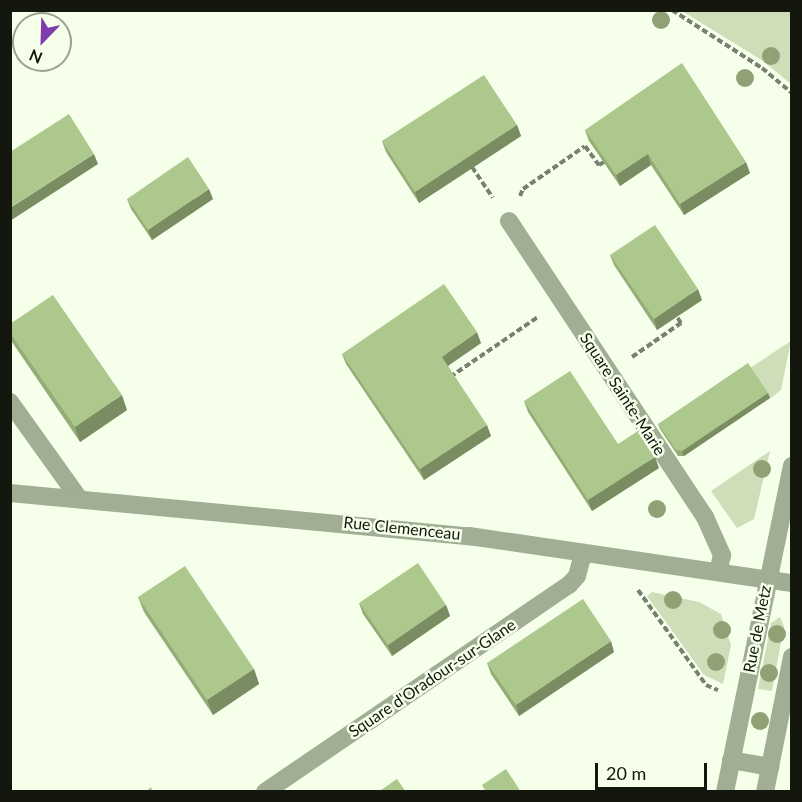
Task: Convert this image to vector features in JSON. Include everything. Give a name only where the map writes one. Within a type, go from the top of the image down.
[{"type":"street","name":"Square Sainte-Marie","points":[[509,221],[705,517],[722,555],[718,572]]},
{"type":"street","points":[[10,402],[78,497]]},
{"type":"street","name":"Rue de Metz","points":[[725,792],[792,466]]},
{"type":"street","name":"Rue Clemenceau","points":[[10,493],[78,497],[446,533],[792,583]]},
{"type":"street","name":"Square d'Oradour-sur-Glane","points":[[265,792],[569,585],[578,576],[583,553]]},
{"type":"street","points":[[765,792],[792,657]]},
{"type":"street","points":[[731,759],[770,767]]},
{"type":"path","points":[[672,10],[762,68],[792,93]]},
{"type":"path","points":[[509,221],[523,189],[585,146],[599,165],[604,162]]},
{"type":"path","points":[[472,167],[509,221]]},
{"type":"path","points":[[445,380],[561,301]]},
{"type":"path","points":[[609,373],[681,324],[677,317]]},
{"type":"path","points":[[637,587],[706,685],[725,692]]},
{"type":"green space","points":[[682,11],[791,11],[791,84],[763,61]]},
{"type":"green space","points":[[791,341],[781,390],[771,398],[750,368]]},
{"type":"green space","points":[[770,451],[754,519],[737,528],[711,491]]},
{"type":"green space","points":[[652,592],[699,602],[721,614],[731,645],[723,684],[704,675],[647,596]]},
{"type":"green space","points":[[780,617],[784,626],[772,691],[758,689],[771,623]]},
{"type":"building","points":[[682,63],[746,162],[680,204],[648,154],[616,175],[585,130]]},
{"type":"building","points":[[484,75],[517,125],[415,192],[382,141]]},
{"type":"building","points":[[69,114],[94,154],[10,208],[10,152]]},
{"type":"building","points":[[188,157],[209,189],[148,230],[127,199]]},
{"type":"building","points":[[655,225],[698,289],[654,319],[610,255]]},
{"type":"building","points":[[444,284],[477,332],[442,357],[487,425],[420,469],[342,354]]},
{"type":"building","points":[[53,295],[122,395],[75,427],[10,333],[10,324]]},
{"type":"building","points":[[748,363],[768,393],[682,451],[676,450],[658,424]]},
{"type":"building","points":[[570,371],[618,444],[638,431],[655,457],[588,500],[524,401]]},
{"type":"building","points":[[418,563],[446,605],[388,645],[359,603]]},
{"type":"building","points":[[185,566],[254,669],[207,700],[138,597]]},
{"type":"building","points":[[583,599],[611,641],[516,705],[487,663]]},
{"type":"building","points":[[506,769],[521,792],[486,792],[482,785]]},
{"type":"building","points":[[397,779],[406,792],[378,792]]}]
